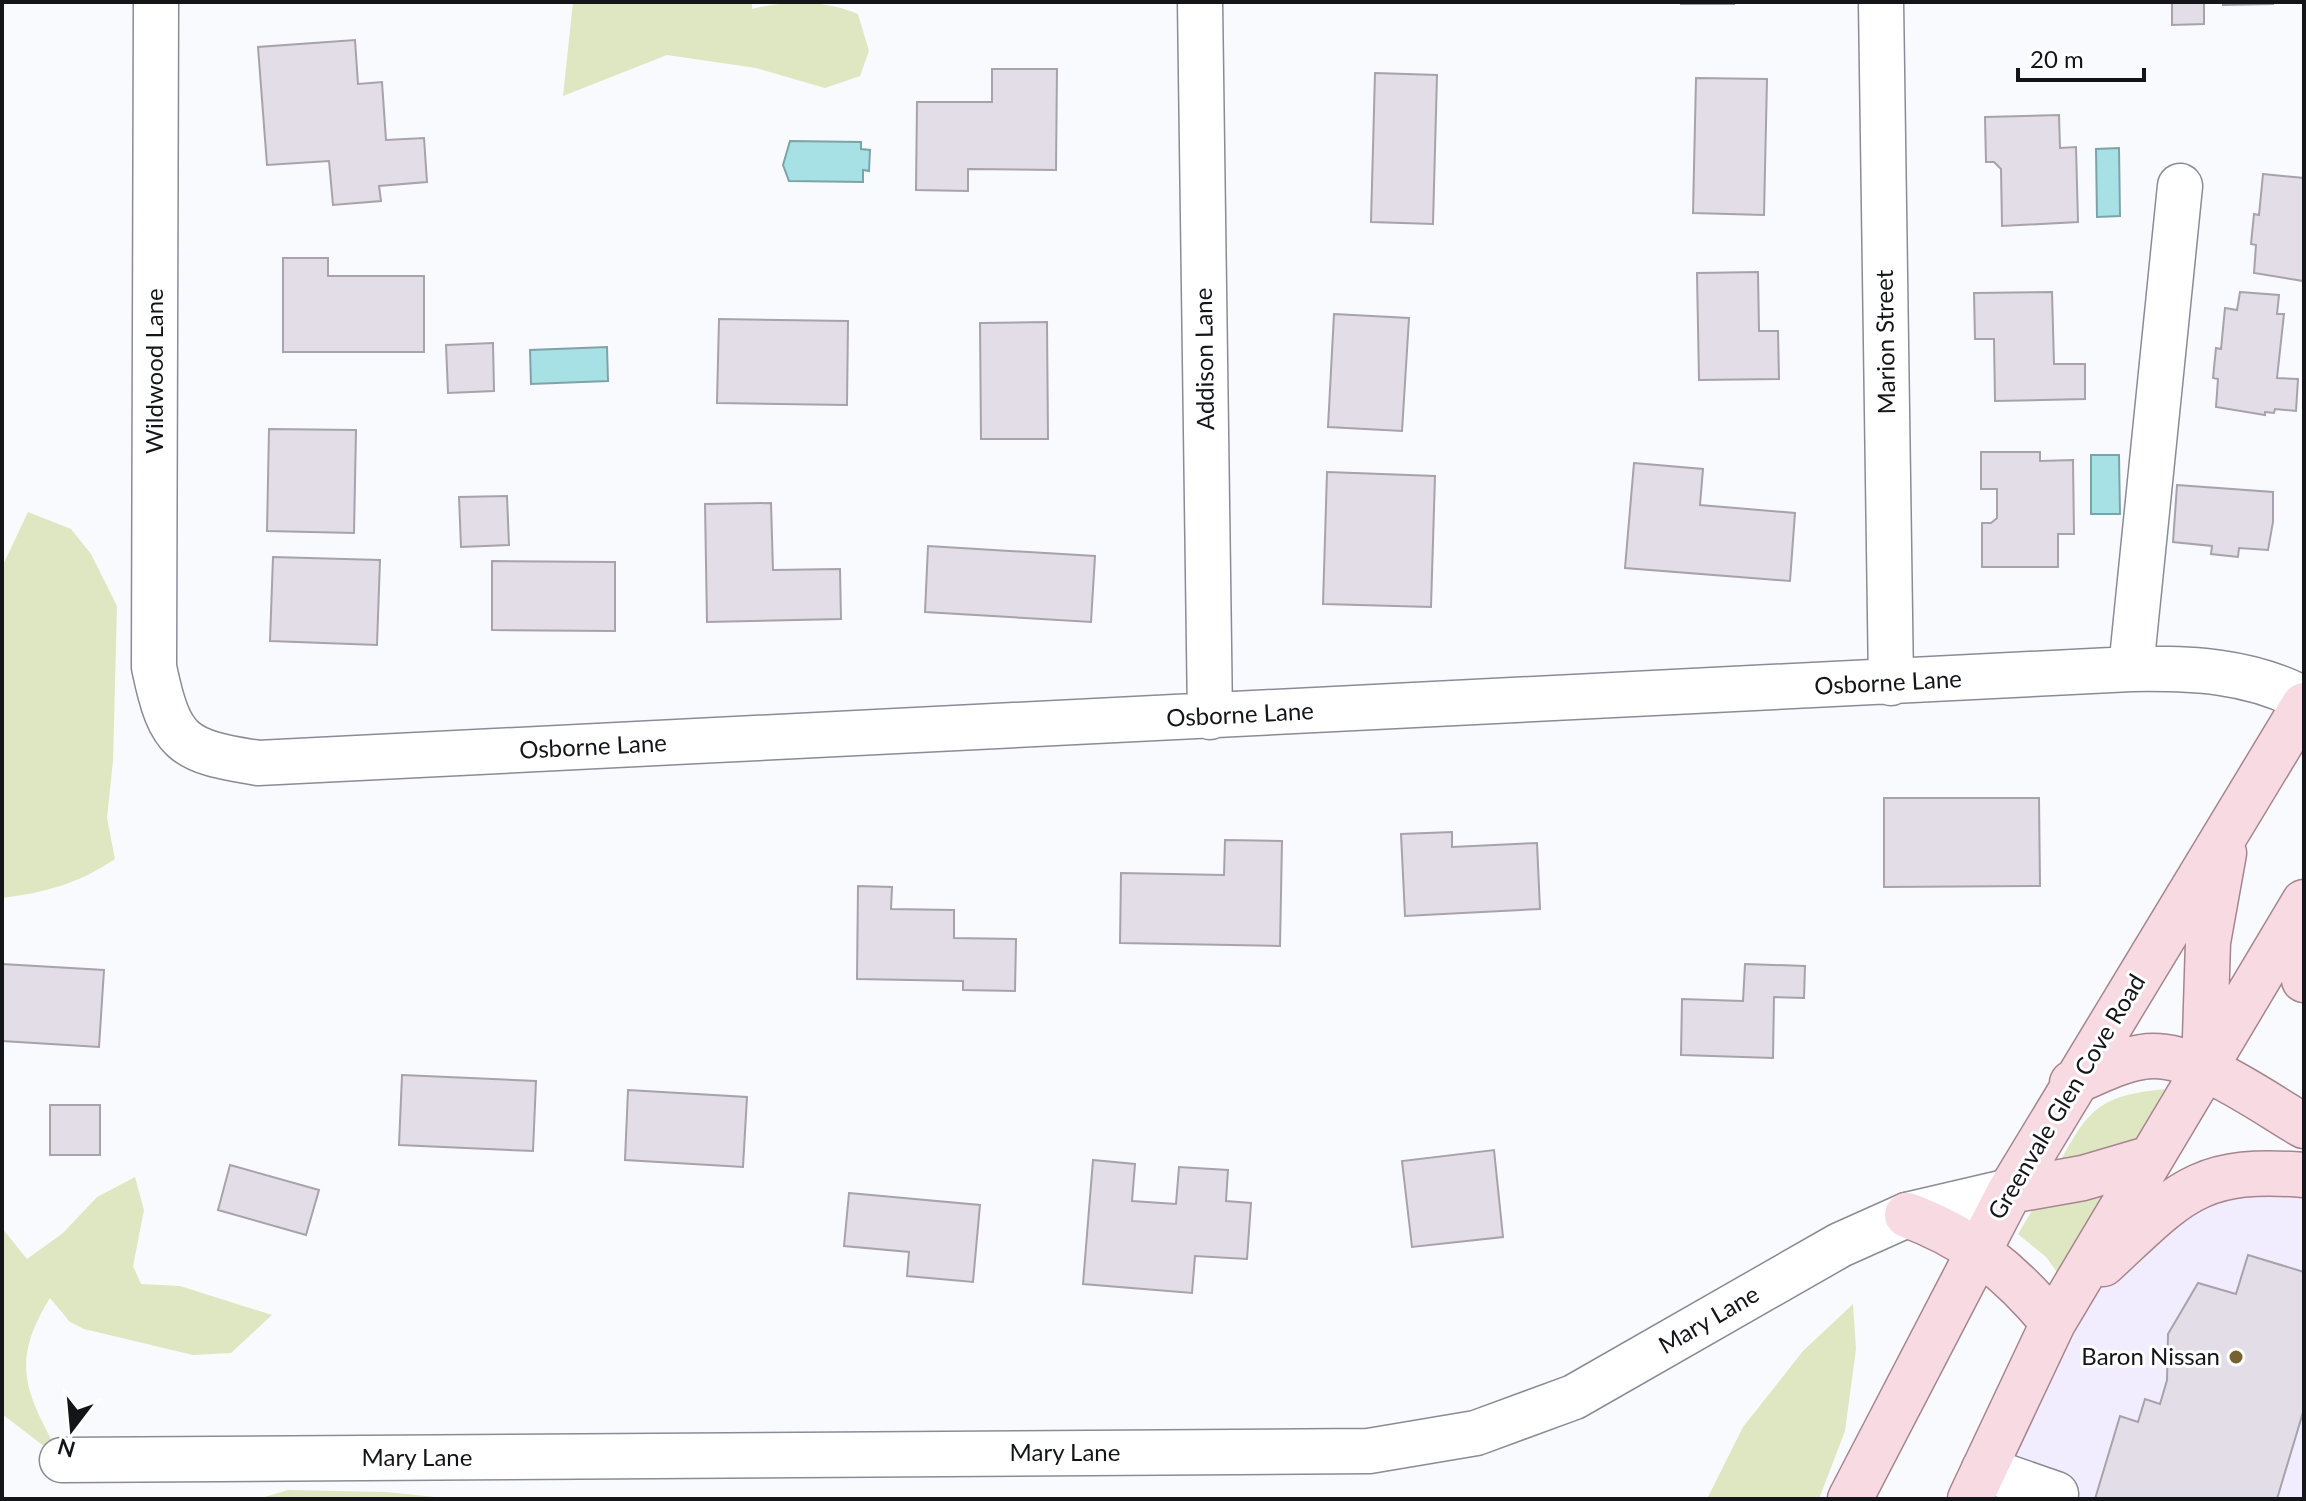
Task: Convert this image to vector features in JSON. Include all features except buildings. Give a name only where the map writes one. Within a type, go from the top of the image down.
[{"type":"main road","name":"Greenvale Glen Cove Road","points":[[1850,1499],[2010,1191],[2072,1083],[2304,705]]},
{"type":"main road","points":[[2204,1069],[2208,942],[2228,829]]},
{"type":"main road","points":[[1977,1484],[2061,1309],[2300,908]]},
{"type":"main road","points":[[2300,908],[2304,980]]},
{"type":"main road","points":[[2072,1083],[2144,1056],[2172,1058],[2204,1069],[2304,1126]]},
{"type":"main road","points":[[2010,1191],[2083,1178],[2151,1158]]},
{"type":"main road","points":[[2061,1309],[2169,1203],[2190,1189],[2235,1174],[2259,1171],[2304,1175]]},
{"type":"main road","points":[[1907,1215],[1978,1249],[2015,1279],[2061,1309]]},
{"type":"street","name":"Wildwood Lane","points":[[156,2],[154,667],[163,707],[178,736]]},
{"type":"street","name":"Addison Lane","points":[[1200,2],[1210,717]]},
{"type":"street","name":"Marion Street","points":[[1881,2],[1891,683]]},
{"type":"street","points":[[2131,669],[2180,186]]},
{"type":"street","name":"Osborne Lane","points":[[178,736],[208,755],[258,763],[2131,669],[2238,675],[2285,689],[2304,699]]},
{"type":"street","name":"Mary Lane","points":[[62,1460],[1369,1451],[1476,1433],[1574,1397],[1840,1245],[1907,1215],[2010,1191]]},
{"type":"street","points":[[1977,1484],[2056,1494],[2054,1499]]},
{"type":"shaded area","points":[[2304,1175],[2304,1499],[1970,1499],[2053,1323],[2169,1203]]},
{"type":"green space","points":[[573,2],[752,2],[752,9],[792,3],[832,6],[858,14],[869,51],[860,76],[825,88],[756,68],[667,55],[563,96]]},
{"type":"green space","points":[[28,512],[71,529],[91,554],[117,606],[113,761],[107,818],[115,859],[61,886],[2,898],[2,567]]},
{"type":"green space","points":[[2165,1089],[2138,1136],[2123,1150],[2056,1169],[2077,1133],[2096,1110],[2123,1096]]},
{"type":"green space","points":[[135,1177],[144,1210],[133,1266],[141,1284],[180,1286],[272,1315],[231,1353],[193,1355],[84,1329],[70,1322],[50,1298],[29,1343],[26,1363],[32,1399],[62,1460],[2,1414],[2,1228],[27,1259],[63,1233],[97,1197]]},
{"type":"green space","points":[[2106,1191],[2057,1272],[2046,1257],[2018,1234],[2036,1204]]},
{"type":"green space","points":[[1853,1304],[1856,1349],[1845,1431],[1819,1499],[1707,1499],[1743,1427],[1803,1351]]},
{"type":"green space","points":[[288,1490],[387,1492],[454,1499],[258,1499]]},
{"type":"water","points":[[790,141],[861,142],[861,149],[870,150],[869,171],[863,170],[863,182],[789,181],[783,165]]},
{"type":"water","points":[[2119,148],[2120,216],[2097,217],[2096,149]]},
{"type":"water","points":[[607,347],[608,381],[531,384],[530,350]]},
{"type":"water","points":[[2091,455],[2119,455],[2120,514],[2091,514]]},
{"type":"place","name":"Baron Nissan","points":[[2236,1357]]}]
